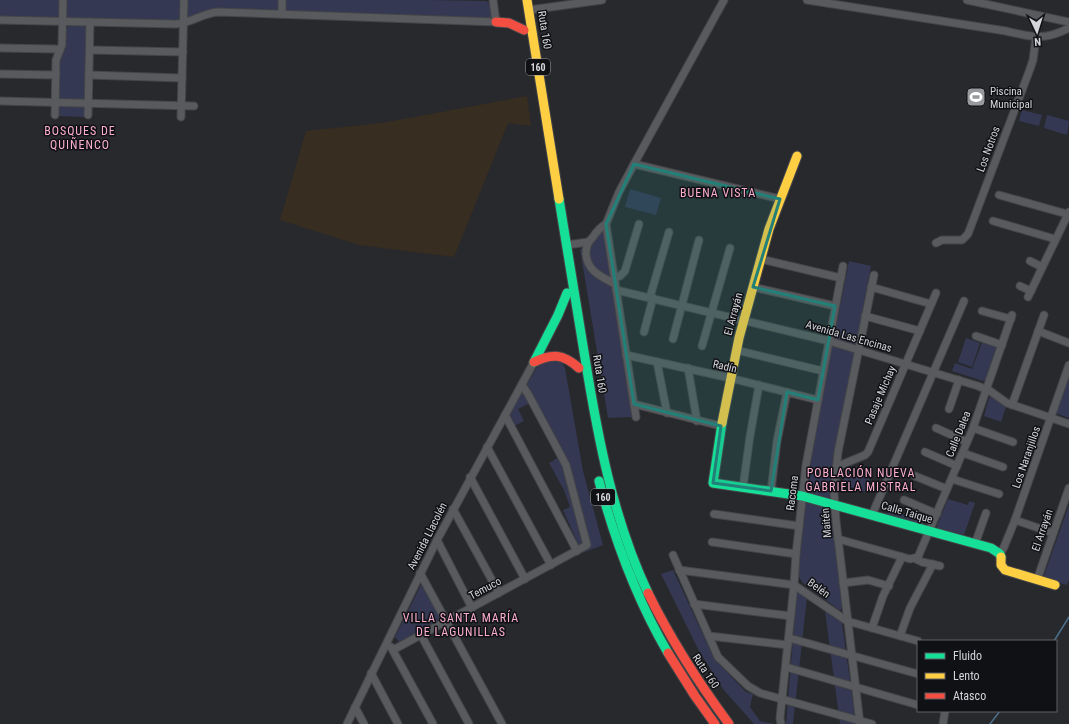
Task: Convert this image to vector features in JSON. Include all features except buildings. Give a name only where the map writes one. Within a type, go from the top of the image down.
[{"type":"main road","name":"Ruta 160","points":[[519,0],[592,447]]},
{"type":"main road","name":"Ruta 160","points":[[527,0],[600,445],[609,486],[623,531],[642,582],[667,631],[692,673],[729,724]]},
{"type":"main road","points":[[496,22],[509,23],[524,30]]},
{"type":"main road","name":"El Arrayán","points":[[714,483],[721,426],[736,350],[769,229],[797,156]]},
{"type":"main road","points":[[534,362],[558,315],[567,293]]},
{"type":"main road","points":[[534,362],[549,356],[557,355],[567,359],[579,368]]},
{"type":"main road","name":"160","points":[[597,474],[617,546],[642,606],[670,660],[715,724]]},
{"type":"main road","name":"Calle Taique","points":[[714,483],[802,496],[835,504],[994,549],[1000,554]]},
{"type":"main road","points":[[1000,554],[1000,564],[1004,569],[1054,585]]},
{"type":"street","points":[[55,115],[56,60],[62,44],[63,0]]},
{"type":"street","points":[[181,117],[184,0]]},
{"type":"street","points":[[282,0],[282,14]]},
{"type":"street","points":[[0,20],[183,24],[218,12],[496,22],[493,0]]},
{"type":"street","points":[[529,10],[602,0]]},
{"type":"street","points":[[636,418],[606,224],[619,192],[724,0]]},
{"type":"street","points":[[807,0],[1006,31],[1036,38],[1046,37],[1069,28]]},
{"type":"street","points":[[966,0],[1069,22]]},
{"type":"street","points":[[88,115],[90,22]]},
{"type":"street","name":"Los Notros","points":[[936,243],[942,240],[962,240],[968,234],[1032,65],[1036,38]]},
{"type":"street","points":[[0,48],[60,50]]},
{"type":"street","points":[[90,50],[183,52]]},
{"type":"street","points":[[0,74],[56,75]]},
{"type":"street","points":[[89,75],[182,78]]},
{"type":"street","points":[[0,101],[194,106]]},
{"type":"street","points":[[634,164],[780,199]]},
{"type":"street","points":[[999,195],[1068,213],[1030,294],[1020,286]]},
{"type":"street","points":[[993,221],[1055,239]]},
{"type":"street","points":[[567,245],[588,242],[601,226],[606,224]]},
{"type":"street","points":[[615,284],[625,271],[639,224]]},
{"type":"street","points":[[644,332],[668,232]]},
{"type":"street","points":[[672,339],[699,240]]},
{"type":"street","name":"Avenida Las Encinas","points":[[588,242],[586,255],[589,266],[600,277],[615,284],[652,298],[829,340],[959,380],[987,389],[1003,401],[1012,405],[1069,424]]},
{"type":"street","points":[[702,346],[730,248]]},
{"type":"street","points":[[760,259],[841,278]]},
{"type":"street","points":[[1030,261],[1042,267]]},
{"type":"street","name":"Racoma","points":[[781,724],[780,718],[802,496],[808,452],[843,266]]},
{"type":"street","name":"Maitén","points":[[859,722],[838,539],[835,504],[836,467],[874,275]]},
{"type":"street","points":[[753,287],[835,306]]},
{"type":"street","points":[[871,287],[931,304]]},
{"type":"street","name":"Pasaje Michay","points":[[836,467],[865,455],[868,452],[936,293]]},
{"type":"street","points":[[872,515],[964,301]]},
{"type":"street","name":"Calle Dalea","points":[[916,558],[920,554],[973,428],[1011,317],[982,311]]},
{"type":"street","points":[[1012,405],[1044,315]]},
{"type":"street","points":[[865,316],[920,331]]},
{"type":"street","points":[[1038,331],[1069,343]]},
{"type":"street","points":[[976,336],[1002,345]]},
{"type":"street","points":[[736,350],[823,371]]},
{"type":"street","name":"Radín","points":[[626,355],[688,368],[818,400]]},
{"type":"street","name":"Avenida Llacolén","points":[[346,724],[453,509],[534,362]]},
{"type":"street","points":[[657,362],[667,413]]},
{"type":"street","name":"Los Naranjillos","points":[[1000,554],[1015,520],[1069,365]]},
{"type":"street","points":[[688,368],[697,421]]},
{"type":"street","points":[[949,409],[959,380]]},
{"type":"street","name":"Temuco","points":[[393,650],[587,545],[566,465],[522,385]]},
{"type":"street","points":[[743,487],[759,385]]},
{"type":"street","points":[[771,491],[777,442],[787,392]]},
{"type":"street","points":[[634,404],[721,426]]},
{"type":"street","points":[[505,415],[577,551]]},
{"type":"street","points":[[936,428],[967,442]]},
{"type":"street","points":[[973,428],[1013,442]]},
{"type":"street","points":[[488,447],[551,565]]},
{"type":"street","points":[[925,452],[957,466]]},
{"type":"street","points":[[963,453],[1003,467]]},
{"type":"street","points":[[915,476],[947,489]]},
{"type":"street","points":[[470,478],[525,579]]},
{"type":"street","points":[[952,479],[998,494]]},
{"type":"street","name":"El Arrayán","points":[[1037,580],[1069,488]]},
{"type":"street","points":[[904,500],[937,514]]},
{"type":"street","points":[[453,509],[498,593]]},
{"type":"street","points":[[714,514],[799,526]]},
{"type":"street","points":[[975,544],[986,514]]},
{"type":"street","points":[[1015,520],[1054,533]]},
{"type":"street","points":[[838,539],[910,559],[916,558],[922,562],[936,565],[910,608],[900,636]]},
{"type":"street","points":[[437,540],[472,608]]},
{"type":"street","points":[[712,542],[796,554]]},
{"type":"street","points":[[673,556],[708,636],[721,660],[748,686],[757,692],[782,698],[859,722],[872,724]]},
{"type":"street","points":[[872,628],[879,607],[902,557]]},
{"type":"street","name":"Belén","points":[[679,570],[794,585],[847,621],[917,641]]},
{"type":"street","points":[[420,573],[502,724]]},
{"type":"street","points":[[843,583],[868,580],[889,586]]},
{"type":"street","points":[[694,604],[791,616]]},
{"type":"street","points":[[421,635],[469,724]]},
{"type":"street","points":[[708,636],[788,642],[852,655],[917,674]]},
{"type":"street","points":[[386,642],[393,650],[433,724]]},
{"type":"street","points":[[786,667],[917,705]]},
{"type":"street","points":[[371,673],[398,724]]},
{"type":"street","points":[[355,707],[364,724]]},
{"type":"street","points":[[943,712],[943,724]]},
{"type":"highlighted area","points":[[634,164],[780,199],[753,287],[835,306],[818,400],[787,392],[771,491],[713,483],[721,426],[634,404],[606,224]]},
{"type":"shaded area","points":[[0,0],[486,1],[489,3],[492,17],[490,20],[213,9],[180,21],[0,17]]},
{"type":"shaded area","points":[[68,26],[84,26],[87,28],[84,117],[59,116],[60,62],[66,46],[66,33]]},
{"type":"shaded area","name":"Piscina Municipal","points":[[976,88],[980,89],[981,91],[979,104],[974,106],[971,102],[973,90]]},
{"type":"shaded area","points":[[527,96],[531,126],[508,123],[454,257],[359,245],[280,220],[306,131],[382,123]]},
{"type":"shaded area","points":[[1022,110],[1042,115],[1039,126],[1019,121]]},
{"type":"shaded area","points":[[1047,115],[1069,121],[1067,135],[1044,128]]},
{"type":"shaded area","points":[[630,189],[661,198],[656,215],[625,207]]},
{"type":"shaded area","points":[[601,229],[603,229],[632,417],[608,418],[580,249],[589,248]]},
{"type":"shaded area","points":[[849,261],[871,266],[832,474],[831,511],[842,606],[841,610],[839,610],[803,583],[799,577],[798,571],[813,445]]},
{"type":"shaded area","points":[[966,338],[980,343],[972,367],[958,362]]},
{"type":"shaded area","points":[[983,340],[997,345],[986,379],[983,381],[952,371],[955,363],[972,369]]},
{"type":"shaded area","points":[[540,362],[562,362],[565,368],[583,471],[603,545],[582,553],[563,510],[570,507],[564,490],[549,463],[559,457],[530,403],[518,409],[524,421],[514,426],[509,415]]},
{"type":"shaded area","points":[[1068,377],[1069,378],[1069,418],[1055,413]]},
{"type":"shaded area","points":[[992,397],[1006,407],[1001,422],[984,416],[989,398]]},
{"type":"shaded area","points":[[847,470],[870,479],[865,492],[842,484]]},
{"type":"shaded area","points":[[948,499],[968,505],[969,501],[975,503],[964,535],[937,528]]},
{"type":"shaded area","points":[[1069,505],[1069,580],[1067,585],[1043,578]]},
{"type":"shaded area","points":[[889,509],[924,523],[921,524],[887,514]]},
{"type":"shaded area","points":[[673,570],[715,660],[746,692],[753,694],[750,707],[760,721],[774,724],[754,724],[723,689],[698,649],[661,574]]},
{"type":"shaded area","points":[[423,581],[443,618],[400,643],[395,637]]},
{"type":"shaded area","points":[[797,591],[807,597],[793,724],[786,724]]},
{"type":"shaded area","points":[[825,611],[842,623],[856,724],[840,724]]},
{"type":"waterway","points":[[1055,640],[1069,617]]},
{"type":"waterway","points":[[990,724],[999,712]]},
{"type":"traffic: fast","points":[[559,199],[601,448],[625,536],[648,593]]},
{"type":"traffic: fast","points":[[534,362],[558,315],[567,293]]},
{"type":"traffic: fast","points":[[722,423],[713,483],[802,496],[991,548],[1000,554],[1001,557]]},
{"type":"traffic: fast","points":[[599,481],[619,547],[636,590],[668,653]]},
{"type":"traffic: slow","points":[[527,0],[559,199]]},
{"type":"traffic: slow","points":[[722,423],[739,338],[769,229],[797,156]]},
{"type":"traffic: slow","points":[[1001,557],[1001,565],[1005,570],[1055,585]]},
{"type":"traffic: jam","points":[[496,22],[509,23],[524,30]]},
{"type":"traffic: jam","points":[[534,362],[547,357],[558,356],[568,360],[579,368]]},
{"type":"traffic: jam","points":[[648,593],[686,660],[706,692],[729,724]]},
{"type":"traffic: jam","points":[[668,653],[695,696],[715,724]]},
{"type":"place","name":"Piscina Municipal","points":[[976,97]]},
{"type":"district","name":"BOSQUES DE QUIÑENCO","points":[[80,138]]},
{"type":"district","name":"BUENA VISTA","points":[[718,193]]},
{"type":"district","name":"POBLACIÓN NUEVA GABRIELA MISTRAL","points":[[861,480]]},
{"type":"district","name":"VILLA SANTA MARÍA DE LAGUNILLAS","points":[[461,625]]}]
